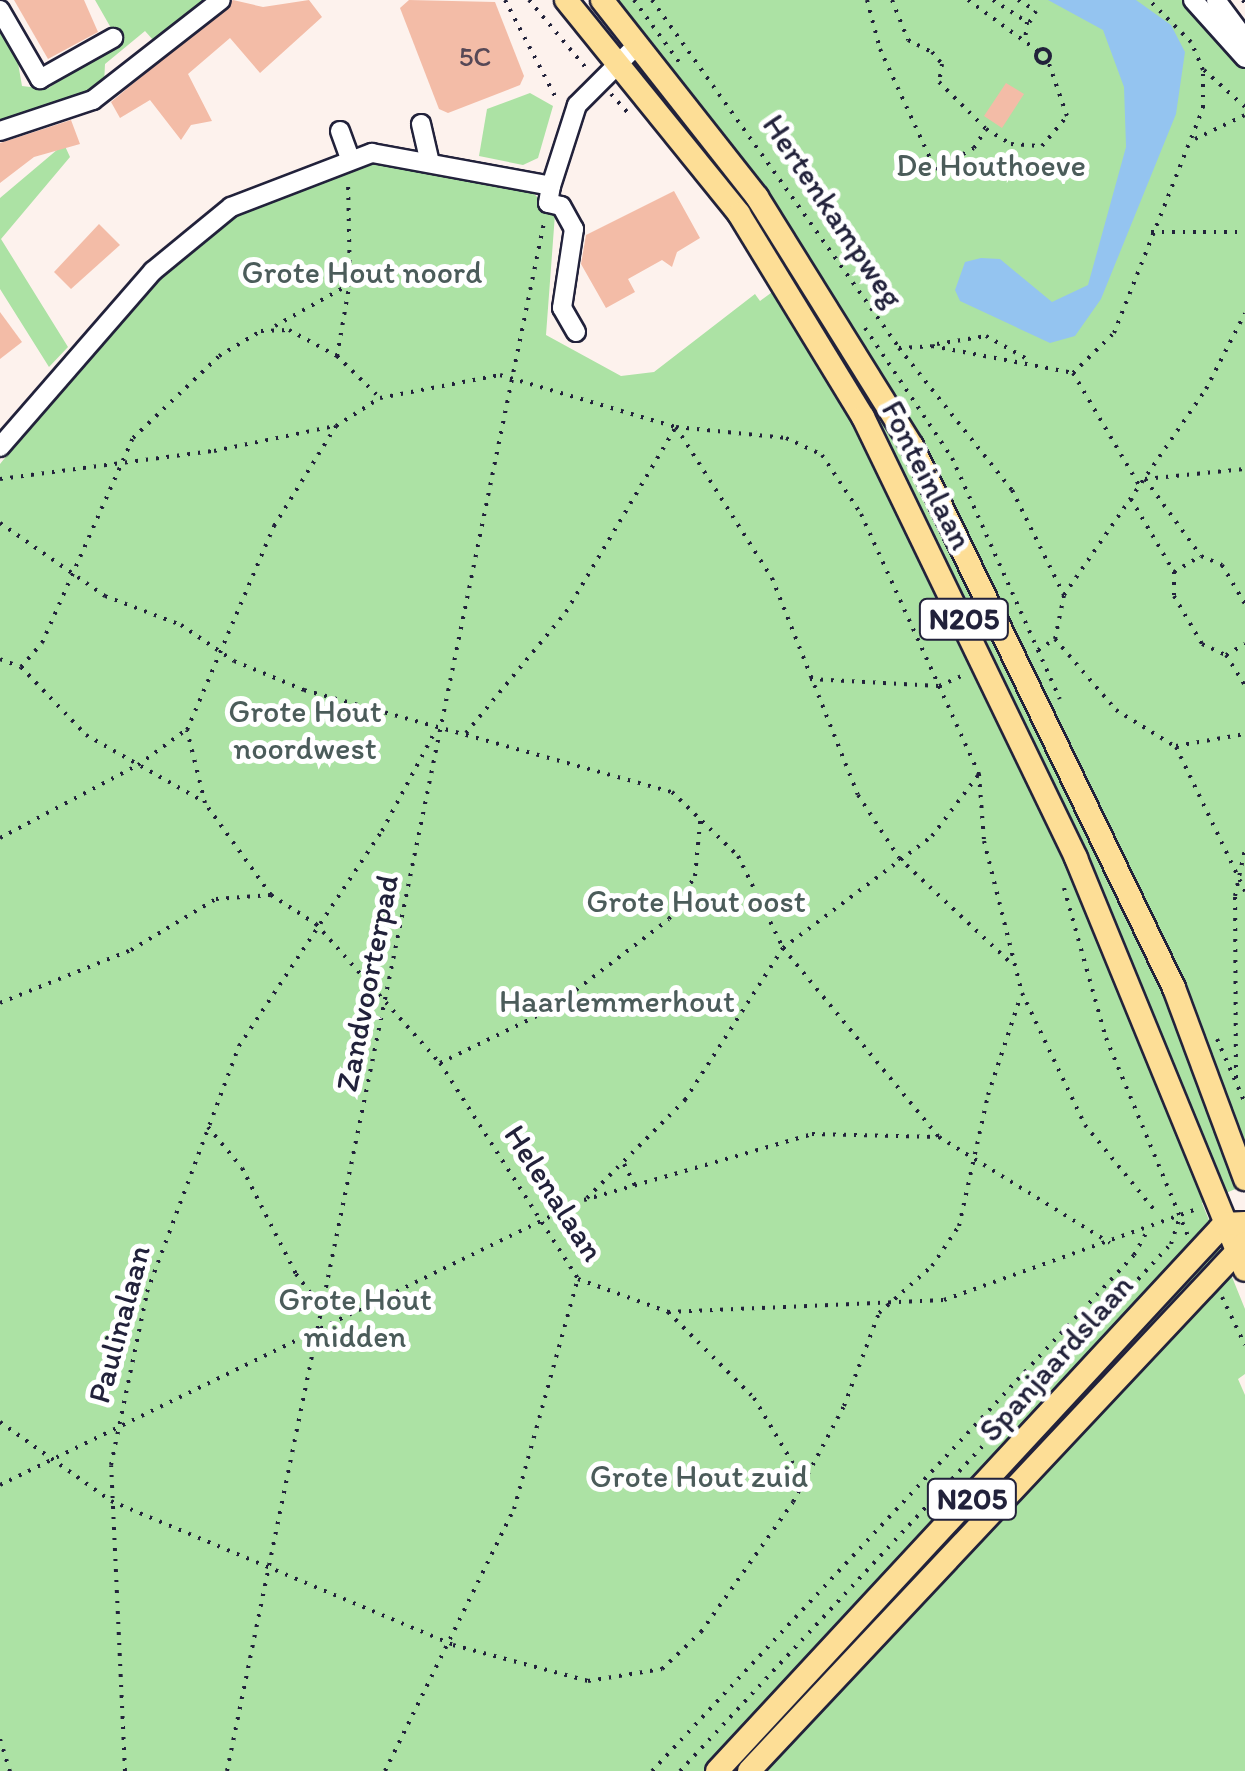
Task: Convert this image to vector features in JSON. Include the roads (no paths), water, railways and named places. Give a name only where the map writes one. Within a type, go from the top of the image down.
[{"type":"main road","name":"Fonteinlaan","points":[[566,0],[739,214],[862,416],[1076,858],[1234,1223],[1243,1254]]},
{"type":"main road","name":"Fonteinlaan","points":[[602,0],[757,197],[912,446],[1020,660],[1174,988],[1245,1179]]},
{"type":"main road","name":"Spanjaardslaan","points":[[716,1771],[1234,1223]]},
{"type":"main road","name":"Spanjaardslaan","points":[[749,1771],[1243,1254]]},
{"type":"street","points":[[0,131],[93,100],[221,0]]},
{"type":"street","points":[[1193,0],[1245,58]]},
{"type":"street","points":[[1216,0],[1245,39]]},
{"type":"street","points":[[0,10],[40,78],[113,38]]},
{"type":"street","points":[[549,195],[578,106],[597,80],[637,45]]},
{"type":"street","points":[[421,124],[430,162]]},
{"type":"street","points":[[340,131],[352,159]]},
{"type":"street","points":[[0,447],[175,248],[231,206],[372,153],[430,162],[549,195],[572,215],[574,229],[562,308],[576,332]]},
{"type":"water","points":[[1048,0],[1136,0],[1171,25],[1185,52],[1176,114],[1101,299],[1075,336],[1050,343],[960,301],[955,290],[965,262],[981,258],[1000,259],[1052,302],[1088,285],[1126,147],[1124,87],[1103,30]]},
{"type":"park label","name":"De Houthoeve","points":[[991,165]]},
{"type":"park label","name":"Grote Hout noord","points":[[362,272]]},
{"type":"park label","name":"Grote Hout noordwest","points":[[305,730]]},
{"type":"park label","name":"Grote Hout oost","points":[[696,901]]},
{"type":"park label","name":"Haarlemmerhout","points":[[617,1001]]},
{"type":"park label","name":"Grote Hout midden","points":[[355,1318]]},
{"type":"park label","name":"Grote Hout zuid","points":[[699,1476]]}]
